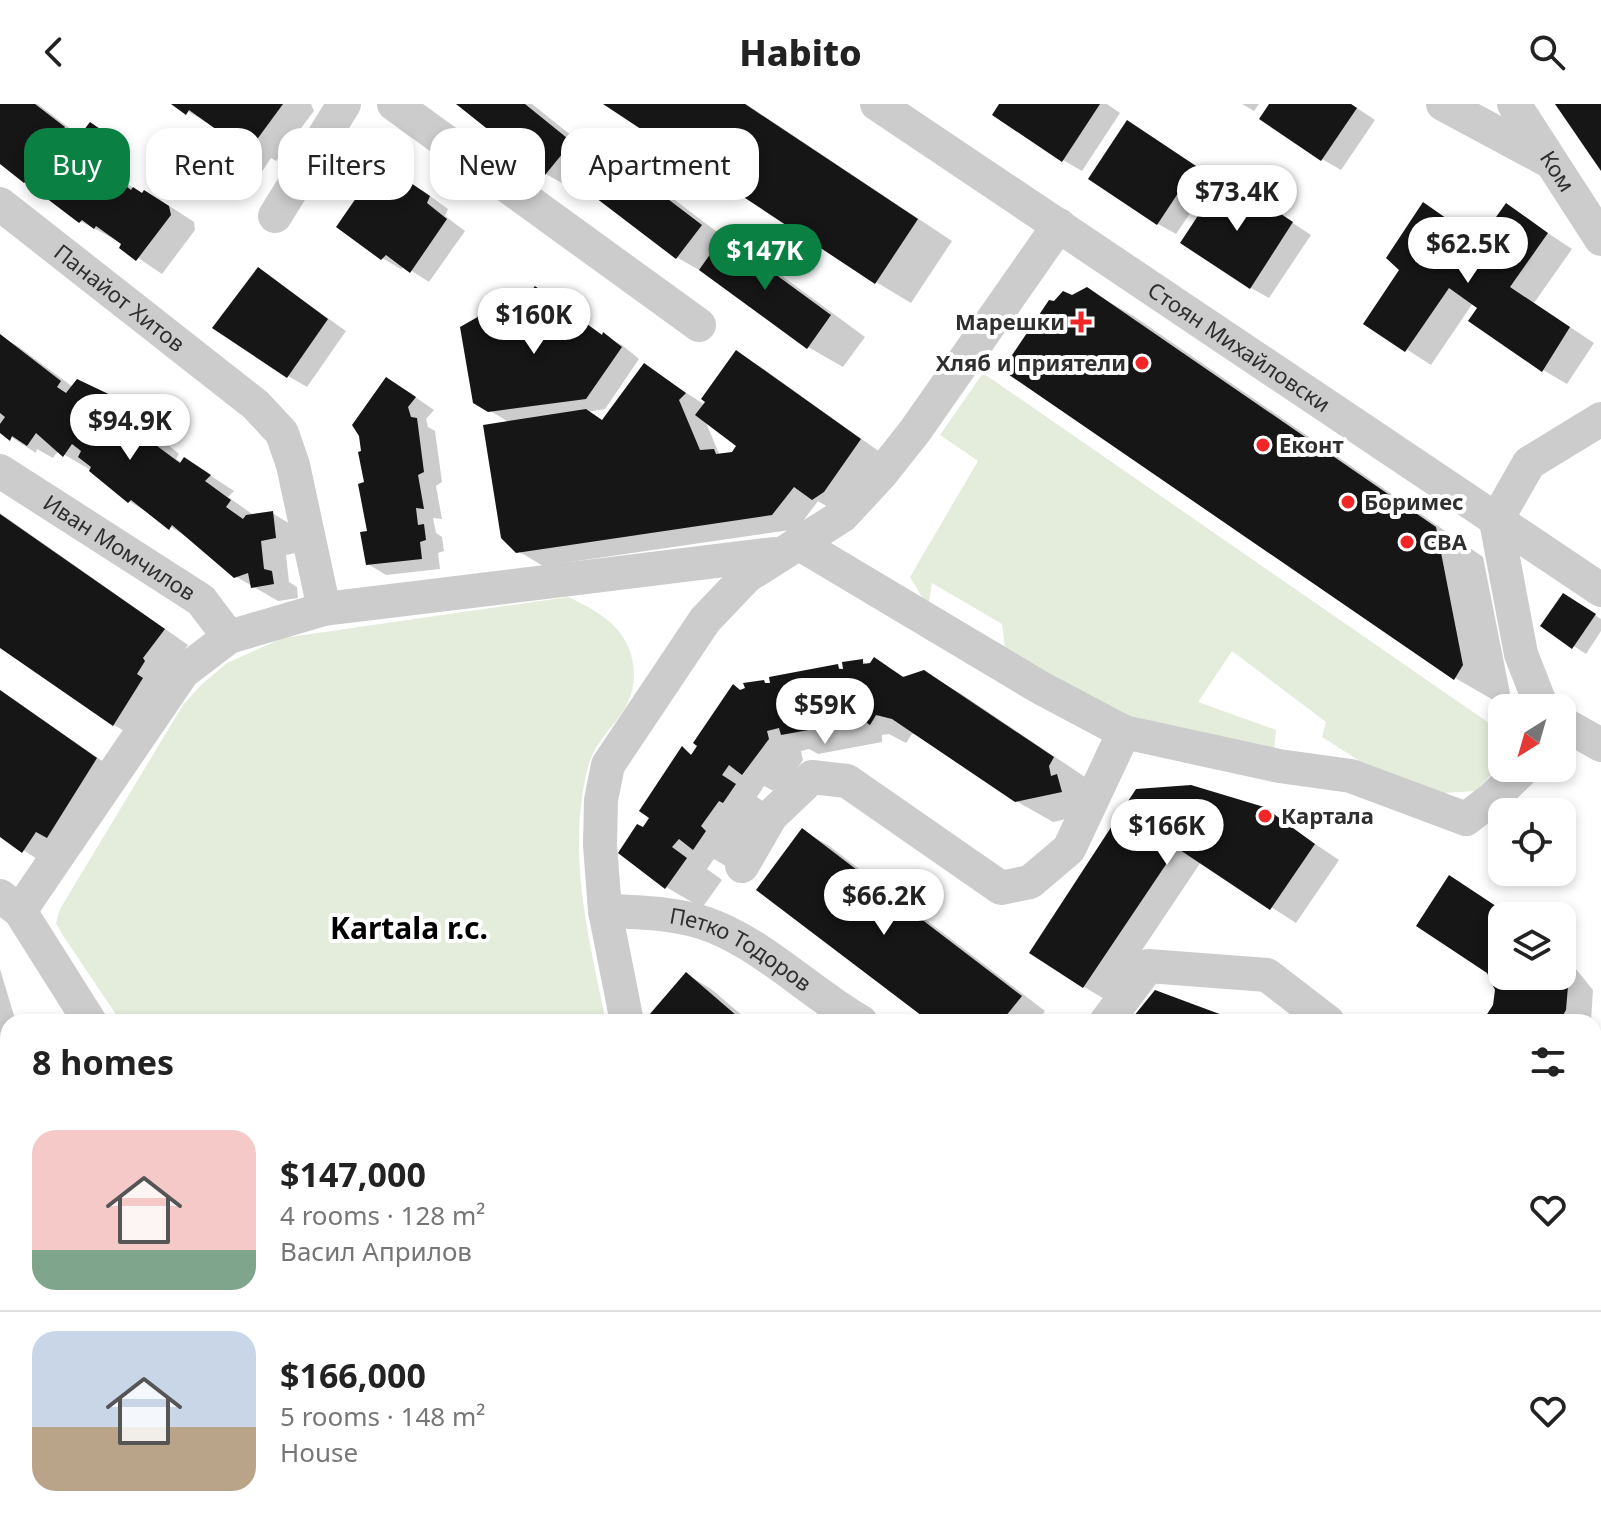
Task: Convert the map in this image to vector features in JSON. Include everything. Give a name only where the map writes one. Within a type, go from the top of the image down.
[{"type":"street","points":[[275,216],[344,104]]},
{"type":"street","points":[[394,104],[699,325]]},
{"type":"street","name":"Стоян Михайловски","points":[[877,104],[1601,590]]},
{"type":"street","points":[[1443,104],[1552,163]]},
{"type":"street","name":"Ком","points":[[1514,104],[1601,239]]},
{"type":"street","name":"Панайот Хитов","points":[[0,204],[256,405],[282,433],[293,465],[324,609]]},
{"type":"street","points":[[625,1014],[605,911],[600,845],[601,800],[608,765],[705,620],[747,576],[842,516],[881,474],[915,431],[1059,225]]},
{"type":"street","points":[[1537,694],[1521,654],[1496,521],[1529,463],[1601,419]]},
{"type":"street","name":"Иван Момчилов","points":[[0,471],[201,600],[229,637]]},
{"type":"street","points":[[85,1014],[10,903],[183,672],[229,637],[324,609],[788,548],[1124,732],[1279,766],[1351,776],[1466,819],[1510,782]]},
{"type":"street","points":[[1576,731],[1601,745]]},
{"type":"street","points":[[742,866],[771,816],[812,777],[847,781],[1001,888],[1030,882],[1069,849],[1124,732]]},
{"type":"street","name":"Петко Тодоров","points":[[605,911],[658,913],[714,927],[751,947],[847,1014]]},
{"type":"street","points":[[1112,1014],[1148,966],[1267,975],[1318,1014]]},
{"type":"green space","points":[[983,373],[1488,722],[1488,778],[1476,791],[1413,795],[1322,737],[1326,722],[1232,651],[1198,702],[1276,730],[1274,751],[1122,719],[1007,665],[1002,624],[932,583],[928,607],[910,577],[978,461],[940,435]]},
{"type":"green space","points":[[568,597],[614,626],[629,647],[633,661],[632,690],[628,703],[599,744],[588,767],[579,832],[582,895],[604,1014],[116,1014],[56,923],[60,909],[183,705],[227,663],[283,638]]},
{"type":"building","points":[[0,104],[35,104],[65,127],[24,128],[24,183],[0,164]]},
{"type":"building","points":[[171,104],[283,104],[262,133],[262,128],[214,128],[189,110],[186,115]]},
{"type":"building","points":[[456,104],[525,104],[561,133],[561,155],[545,175],[545,128],[486,128]]},
{"type":"building","points":[[603,104],[745,104],[918,219],[875,284],[748,200],[759,200],[759,128],[639,128]]},
{"type":"building","points":[[999,104],[1100,104],[1062,162],[992,115]]},
{"type":"building","points":[[1269,104],[1351,104],[1357,108],[1321,161],[1259,119]]},
{"type":"building","points":[[1555,104],[1601,104],[1601,171]]},
{"type":"building","points":[[1127,120],[1196,166],[1157,225],[1088,179]]},
{"type":"building","points":[[1224,176],[1293,222],[1250,289],[1180,243]]},
{"type":"building","points":[[414,185],[430,196],[427,203],[447,219],[410,273],[386,255],[381,260],[336,227],[355,200],[414,200]]},
{"type":"building","points":[[133,187],[142,193],[146,191],[146,200],[160,200],[169,206],[171,215],[136,261],[119,248],[121,244],[96,226],[94,229],[82,220],[79,223],[49,200],[130,200],[130,189]]},
{"type":"building","points":[[599,200],[669,200],[702,225],[676,259]]},
{"type":"building","points":[[1423,202],[1453,223],[1441,239],[1467,258],[1506,203],[1548,233],[1510,287],[1570,327],[1542,372],[1468,321],[1477,308],[1449,288],[1405,352],[1363,324],[1399,270],[1386,258]]},
{"type":"building","points":[[723,236],[831,315],[807,349],[699,270]]},
{"type":"building","points":[[258,267],[328,319],[287,378],[212,328]]},
{"type":"building","points":[[535,286],[622,347],[586,399],[488,412],[473,403],[460,327],[490,310],[508,323]]},
{"type":"building","points":[[1087,287],[1436,527],[1463,665],[1454,680],[1002,370],[1049,300],[1054,301],[1063,291],[1072,295]]},
{"type":"building","points":[[0,334],[61,381],[57,387],[66,393],[77,379],[121,400],[138,424],[155,438],[153,443],[180,463],[184,457],[211,475],[205,481],[231,500],[226,507],[243,519],[246,515],[273,511],[276,538],[261,541],[264,569],[272,571],[274,584],[251,588],[248,573],[234,578],[172,525],[169,530],[131,500],[128,503],[89,471],[91,467],[78,457],[81,451],[72,444],[63,457],[36,433],[27,446],[12,436],[10,441],[0,433],[0,424],[5,417],[0,413]]},
{"type":"building","points":[[736,350],[861,439],[824,492],[812,500],[794,487],[772,515],[516,553],[501,538],[483,425],[586,409],[602,420],[644,363],[686,393],[679,400],[700,450],[714,449],[716,454],[732,452],[736,446],[695,415],[705,402],[701,399]]},
{"type":"building","points":[[386,377],[416,397],[408,407],[411,417],[417,418],[424,472],[418,475],[424,509],[416,508],[418,525],[424,524],[426,540],[420,542],[422,559],[366,565],[360,532],[367,531],[358,484],[364,482],[358,452],[361,451],[359,436],[352,425]]},
{"type":"building","points":[[0,514],[165,629],[143,658],[145,661],[137,674],[143,678],[113,726],[0,648]]},
{"type":"building","points":[[1563,593],[1596,614],[1572,649],[1540,626]]},
{"type":"building","points":[[874,657],[903,677],[924,670],[1054,757],[1049,766],[1051,776],[1057,774],[1062,792],[1015,802],[892,719],[876,715],[870,725],[861,719],[859,713],[847,715],[847,723],[781,735],[779,728],[767,731],[769,739],[742,775],[729,765],[722,775],[736,784],[701,826],[706,831],[693,850],[679,839],[672,847],[687,858],[665,889],[618,853],[637,824],[643,827],[649,818],[639,811],[682,746],[691,755],[697,746],[693,743],[733,684],[740,690],[745,688],[743,683],[764,680],[770,683],[769,677],[838,664],[839,669],[843,669],[842,662],[863,659],[863,664],[870,663]]},
{"type":"building","points":[[0,690],[97,758],[47,838],[36,832],[22,853],[0,837]]},
{"type":"building","points":[[1191,785],[1264,807],[1315,844],[1270,910],[1177,848],[1083,988],[1029,953],[1136,789]]},
{"type":"building","points":[[802,828],[1022,996],[1007,1014],[919,1014],[756,890]]},
{"type":"building","points":[[1449,875],[1490,902],[1487,973],[1416,926]]},
{"type":"building","points":[[686,972],[735,1014],[650,1014]]},
{"type":"building","points":[[1155,990],[1220,1014],[1136,1014]]},
{"type":"building","points":[[1495,990],[1568,990],[1564,1014],[1487,1014],[1493,1005]]},
{"type":"place","name":"Марешки","points":[[1081,322]]},
{"type":"place","name":"Хляб и приятели","points":[[1142,363]]},
{"type":"place","name":"Еконт","points":[[1263,445]]},
{"type":"place","name":"Боримес","points":[[1348,502]]},
{"type":"place","name":"CBA","points":[[1407,542]]},
{"type":"place","name":"Картала","points":[[1265,816]]},
{"type":"district","name":"Kartala r.c.","points":[[409,929]]}]
